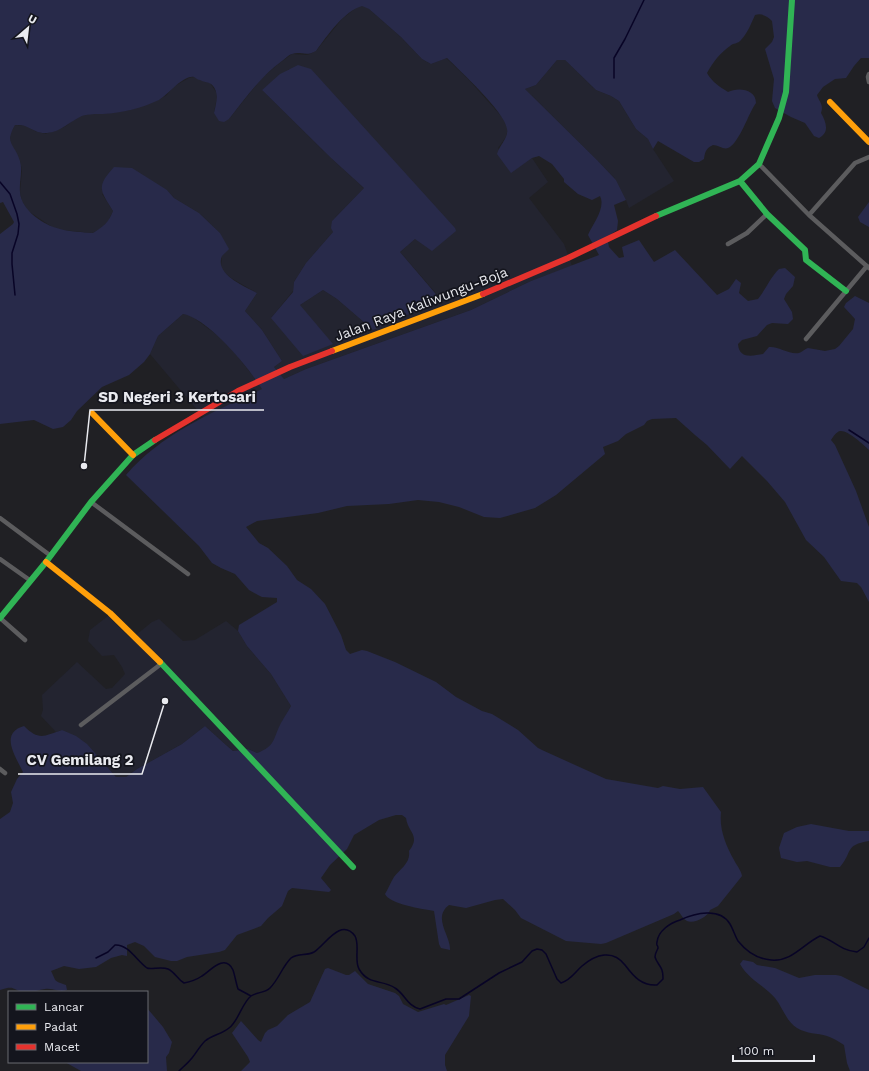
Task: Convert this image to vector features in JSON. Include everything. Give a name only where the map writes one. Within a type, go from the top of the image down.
[{"type":"main road","name":"Jalan Raya Kaliwungu-Boja","points":[[0,618],[51,556],[92,502],[133,455],[143,447],[238,391],[290,367],[468,300],[568,258],[640,223],[740,181],[759,164],[779,118],[786,92],[792,0]]},
{"type":"main road","points":[[830,102],[869,142]]},
{"type":"main road","points":[[740,181],[767,214],[805,250],[806,260],[846,291]]},
{"type":"main road","points":[[92,413],[133,455]]},
{"type":"main road","points":[[46,562],[75,584],[110,614],[159,661],[352,867]]},
{"type":"street","points":[[869,74],[869,82]]},
{"type":"street","points":[[808,214],[855,163],[869,157]]},
{"type":"street","points":[[759,164],[808,214],[868,267],[806,339]]},
{"type":"street","points":[[728,244],[747,233],[767,214]]},
{"type":"street","points":[[92,502],[188,574]]},
{"type":"street","points":[[0,518],[51,556]]},
{"type":"street","points":[[0,559],[31,580]]},
{"type":"street","points":[[0,618],[25,640]]},
{"type":"street","points":[[81,725],[161,664]]},
{"type":"street","points":[[0,769],[5,773]]},
{"type":"shaded area","points":[[0,0],[869,0],[869,58],[861,58],[846,78],[835,79],[823,87],[817,95],[822,105],[821,113],[826,127],[825,133],[819,138],[814,136],[805,123],[775,108],[772,101],[774,79],[765,49],[772,42],[774,37],[772,21],[766,16],[758,14],[755,15],[743,38],[723,52],[714,61],[707,73],[714,82],[728,92],[732,90],[746,90],[750,92],[755,98],[756,103],[736,141],[728,148],[715,145],[709,147],[706,150],[704,159],[699,162],[694,162],[658,141],[653,149],[648,139],[636,129],[619,101],[596,90],[565,60],[557,60],[536,85],[525,89],[616,180],[626,200],[614,205],[618,221],[617,230],[607,237],[609,247],[619,258],[624,257],[622,247],[639,240],[654,262],[675,250],[717,295],[729,289],[736,279],[741,283],[739,293],[748,301],[758,299],[779,269],[785,268],[795,277],[793,286],[786,294],[784,299],[792,312],[793,319],[788,324],[772,323],[767,325],[757,336],[742,340],[738,344],[739,349],[743,354],[751,356],[763,354],[769,347],[795,353],[800,353],[808,348],[825,351],[835,349],[853,329],[855,319],[844,307],[846,303],[855,296],[869,303],[869,450],[856,438],[843,431],[837,432],[831,440],[835,445],[856,491],[869,527],[869,602],[861,587],[857,583],[841,581],[824,557],[806,540],[785,502],[742,456],[730,469],[707,445],[676,418],[652,419],[647,421],[644,425],[626,434],[618,441],[603,447],[605,454],[556,495],[535,508],[500,518],[484,517],[459,507],[439,502],[418,500],[389,504],[347,506],[318,513],[257,521],[246,527],[259,543],[268,548],[287,566],[297,580],[311,589],[325,604],[341,635],[346,650],[350,654],[362,650],[367,651],[395,662],[436,682],[456,697],[482,711],[492,714],[518,730],[538,748],[606,779],[658,788],[663,786],[680,789],[703,787],[721,812],[721,825],[724,837],[728,849],[742,876],[718,906],[710,910],[707,915],[697,921],[687,921],[678,911],[601,944],[566,941],[521,918],[503,899],[466,908],[449,905],[444,910],[442,921],[450,945],[450,950],[441,948],[439,944],[434,911],[393,901],[385,894],[394,877],[407,862],[409,851],[414,841],[413,834],[406,818],[402,815],[396,815],[379,820],[354,835],[347,849],[330,865],[321,878],[331,890],[329,892],[292,888],[288,891],[282,906],[261,926],[237,935],[225,950],[171,961],[155,957],[144,946],[135,942],[127,945],[127,956],[122,955],[111,958],[96,967],[79,969],[64,966],[51,971],[56,981],[66,985],[67,990],[61,991],[45,989],[36,991],[20,991],[11,988],[0,990],[0,819],[10,812],[13,803],[11,792],[17,779],[23,772],[11,745],[12,734],[17,729],[24,726],[34,734],[42,736],[62,730],[76,736],[87,744],[116,777],[126,777],[137,769],[182,744],[205,726],[233,751],[248,749],[257,753],[271,744],[291,706],[271,674],[247,646],[238,631],[239,625],[277,602],[277,598],[262,597],[258,595],[249,590],[235,574],[212,563],[199,546],[126,475],[140,460],[155,448],[189,425],[262,389],[248,369],[216,334],[193,318],[183,314],[158,336],[150,354],[144,362],[129,375],[102,387],[63,427],[53,429],[34,420],[0,424],[0,234],[14,222],[3,202],[0,203]],"holes":[[[362,6],[369,9],[401,37],[422,59],[431,64],[447,58],[491,102],[499,113],[507,129],[507,135],[497,154],[511,173],[532,158],[539,156],[552,164],[564,179],[564,182],[578,194],[592,200],[600,196],[600,211],[588,235],[599,255],[531,281],[471,310],[306,369],[284,379],[274,367],[282,361],[262,330],[245,311],[257,293],[232,279],[222,269],[222,256],[229,249],[220,233],[199,213],[174,198],[167,190],[132,168],[114,167],[104,179],[102,184],[105,198],[113,211],[105,224],[93,233],[68,231],[53,227],[34,216],[24,205],[21,199],[21,165],[18,155],[10,140],[10,136],[15,125],[24,126],[42,133],[57,131],[82,116],[125,111],[152,103],[159,100],[180,82],[190,77],[210,83],[214,87],[217,98],[214,113],[219,121],[224,122],[229,119],[247,96],[274,67],[288,56],[295,53],[309,54],[316,51],[342,18],[355,9]]]},
{"type":"shaded area","points":[[362,5],[369,9],[401,37],[422,59],[431,64],[446,58],[468,79],[502,117],[508,129],[506,137],[498,148],[511,172],[532,158],[548,182],[529,198],[564,244],[572,266],[531,281],[471,310],[306,369],[284,379],[274,367],[282,361],[262,330],[245,311],[257,293],[231,278],[223,271],[221,267],[222,257],[220,233],[199,213],[174,198],[167,190],[102,194],[113,211],[109,220],[102,228],[93,233],[61,230],[52,227],[27,210],[22,201],[20,192],[22,171],[20,161],[11,143],[10,133],[15,125],[25,126],[45,134],[66,126],[73,120],[82,116],[92,113],[102,114],[130,110],[158,100],[167,95],[173,87],[189,78],[194,77],[210,83],[216,92],[214,113],[229,119],[261,79],[277,65],[292,54],[307,55],[316,51],[342,19],[357,7]],"holes":[[[289,69],[415,239],[400,252],[441,299],[373,330],[337,299],[323,290],[300,305],[271,318],[293,291],[294,282],[306,263],[333,232],[332,221],[364,188],[331,158],[262,90]]]},
{"type":"shaded area","points":[[557,60],[565,60],[596,90],[619,101],[636,129],[648,139],[674,181],[629,208],[616,180],[525,89],[536,85]]},
{"type":"shaded area","points":[[298,65],[311,69],[455,228],[456,231],[432,251],[415,239],[400,252],[441,300],[373,330],[337,299],[323,290],[300,305],[333,344],[303,356],[271,318],[293,292],[294,282],[306,263],[333,232],[331,228],[332,221],[364,188],[331,158],[262,90],[280,74]]},
{"type":"shaded area","points":[[869,202],[869,227],[860,222],[858,217]]},
{"type":"shaded area","points":[[183,314],[190,315],[221,338],[232,349],[263,389],[204,418],[150,354],[158,336]]},
{"type":"shaded area","points":[[108,616],[131,639],[152,622],[159,619],[183,641],[195,640],[226,621],[238,631],[247,646],[271,674],[291,706],[276,737],[268,749],[257,753],[248,749],[233,751],[205,726],[182,744],[137,769],[126,777],[116,777],[105,765],[62,730],[56,732],[41,716],[43,710],[42,695],[77,662],[106,689],[112,688],[125,674],[114,655],[102,656],[88,641],[90,630]]},
{"type":"shaded area","points":[[811,824],[849,831],[869,831],[869,841],[852,847],[840,867],[830,867],[807,861],[797,862],[781,858],[779,848],[784,833],[797,827]]},
{"type":"shaded area","points":[[743,960],[753,962],[757,965],[775,968],[799,978],[815,975],[841,976],[869,990],[869,1071],[850,1071],[844,1045],[829,1037],[804,1031],[793,1025],[775,998],[744,970],[740,964]]},
{"type":"shaded area","points":[[328,968],[346,975],[349,975],[355,971],[368,984],[395,993],[399,996],[403,1004],[418,1012],[444,1004],[446,1005],[469,995],[471,996],[469,1016],[445,1055],[445,1065],[447,1071],[241,1071],[250,1062],[232,1033],[241,1021],[261,1042],[268,1030],[277,1026],[288,1015],[310,1002],[325,969]]},
{"type":"shaded area","points":[[148,1009],[163,1027],[172,1042],[169,1053],[166,1057],[167,1071],[81,1071],[67,1063],[148,1063]]},
{"type":"waterway","points":[[614,78],[614,58],[644,0]]},
{"type":"waterway","points":[[0,182],[10,194],[19,224],[18,234],[12,253],[15,295]]},
{"type":"waterway","points":[[849,430],[869,443]]},
{"type":"waterway","points":[[179,1071],[205,1041],[226,1030],[232,1025],[251,996],[266,991],[270,988],[291,958],[314,952],[333,934],[344,930],[350,931],[355,936],[358,965],[363,974],[371,980],[390,985],[395,988],[409,1003],[420,1009],[446,999],[459,999],[499,973],[522,962],[532,951],[537,949],[542,950],[546,954],[557,979],[561,983],[570,978],[587,962],[599,956],[610,955],[620,960],[639,980],[647,984],[657,985],[663,979],[662,970],[655,957],[660,934],[672,923],[693,915],[707,913],[720,915],[730,924],[738,941],[745,948],[757,956],[771,960],[785,958],[797,952],[820,936],[841,947],[857,952],[864,947],[869,938]]},
{"type":"waterway","points":[[96,958],[108,952],[115,945],[120,945],[128,950],[147,968],[168,969],[184,983],[198,979],[213,967],[226,963],[230,965],[233,970],[238,989],[251,996]]},
{"type":"traffic: fast","points":[[656,216],[740,181],[759,164],[779,118],[786,92],[792,0]]},
{"type":"traffic: fast","points":[[740,181],[767,214],[805,250],[806,260],[846,291]]},
{"type":"traffic: fast","points":[[0,618],[46,562],[91,502],[133,455],[155,440]]},
{"type":"traffic: fast","points":[[160,662],[353,867]]},
{"type":"traffic: slow","points":[[830,102],[869,142]]},
{"type":"traffic: slow","points":[[332,351],[483,294]]},
{"type":"traffic: slow","points":[[92,413],[133,455]]},
{"type":"traffic: slow","points":[[46,562],[110,613],[160,662]]},
{"type":"traffic: jam","points":[[483,294],[568,258],[656,216]]},
{"type":"traffic: jam","points":[[155,440],[238,391],[290,367],[332,351]]},
{"type":"place","name":"SD Negeri 3 Kertosari","points":[[84,466]]},
{"type":"place","name":"CV Gemilang 2","points":[[165,701]]}]
